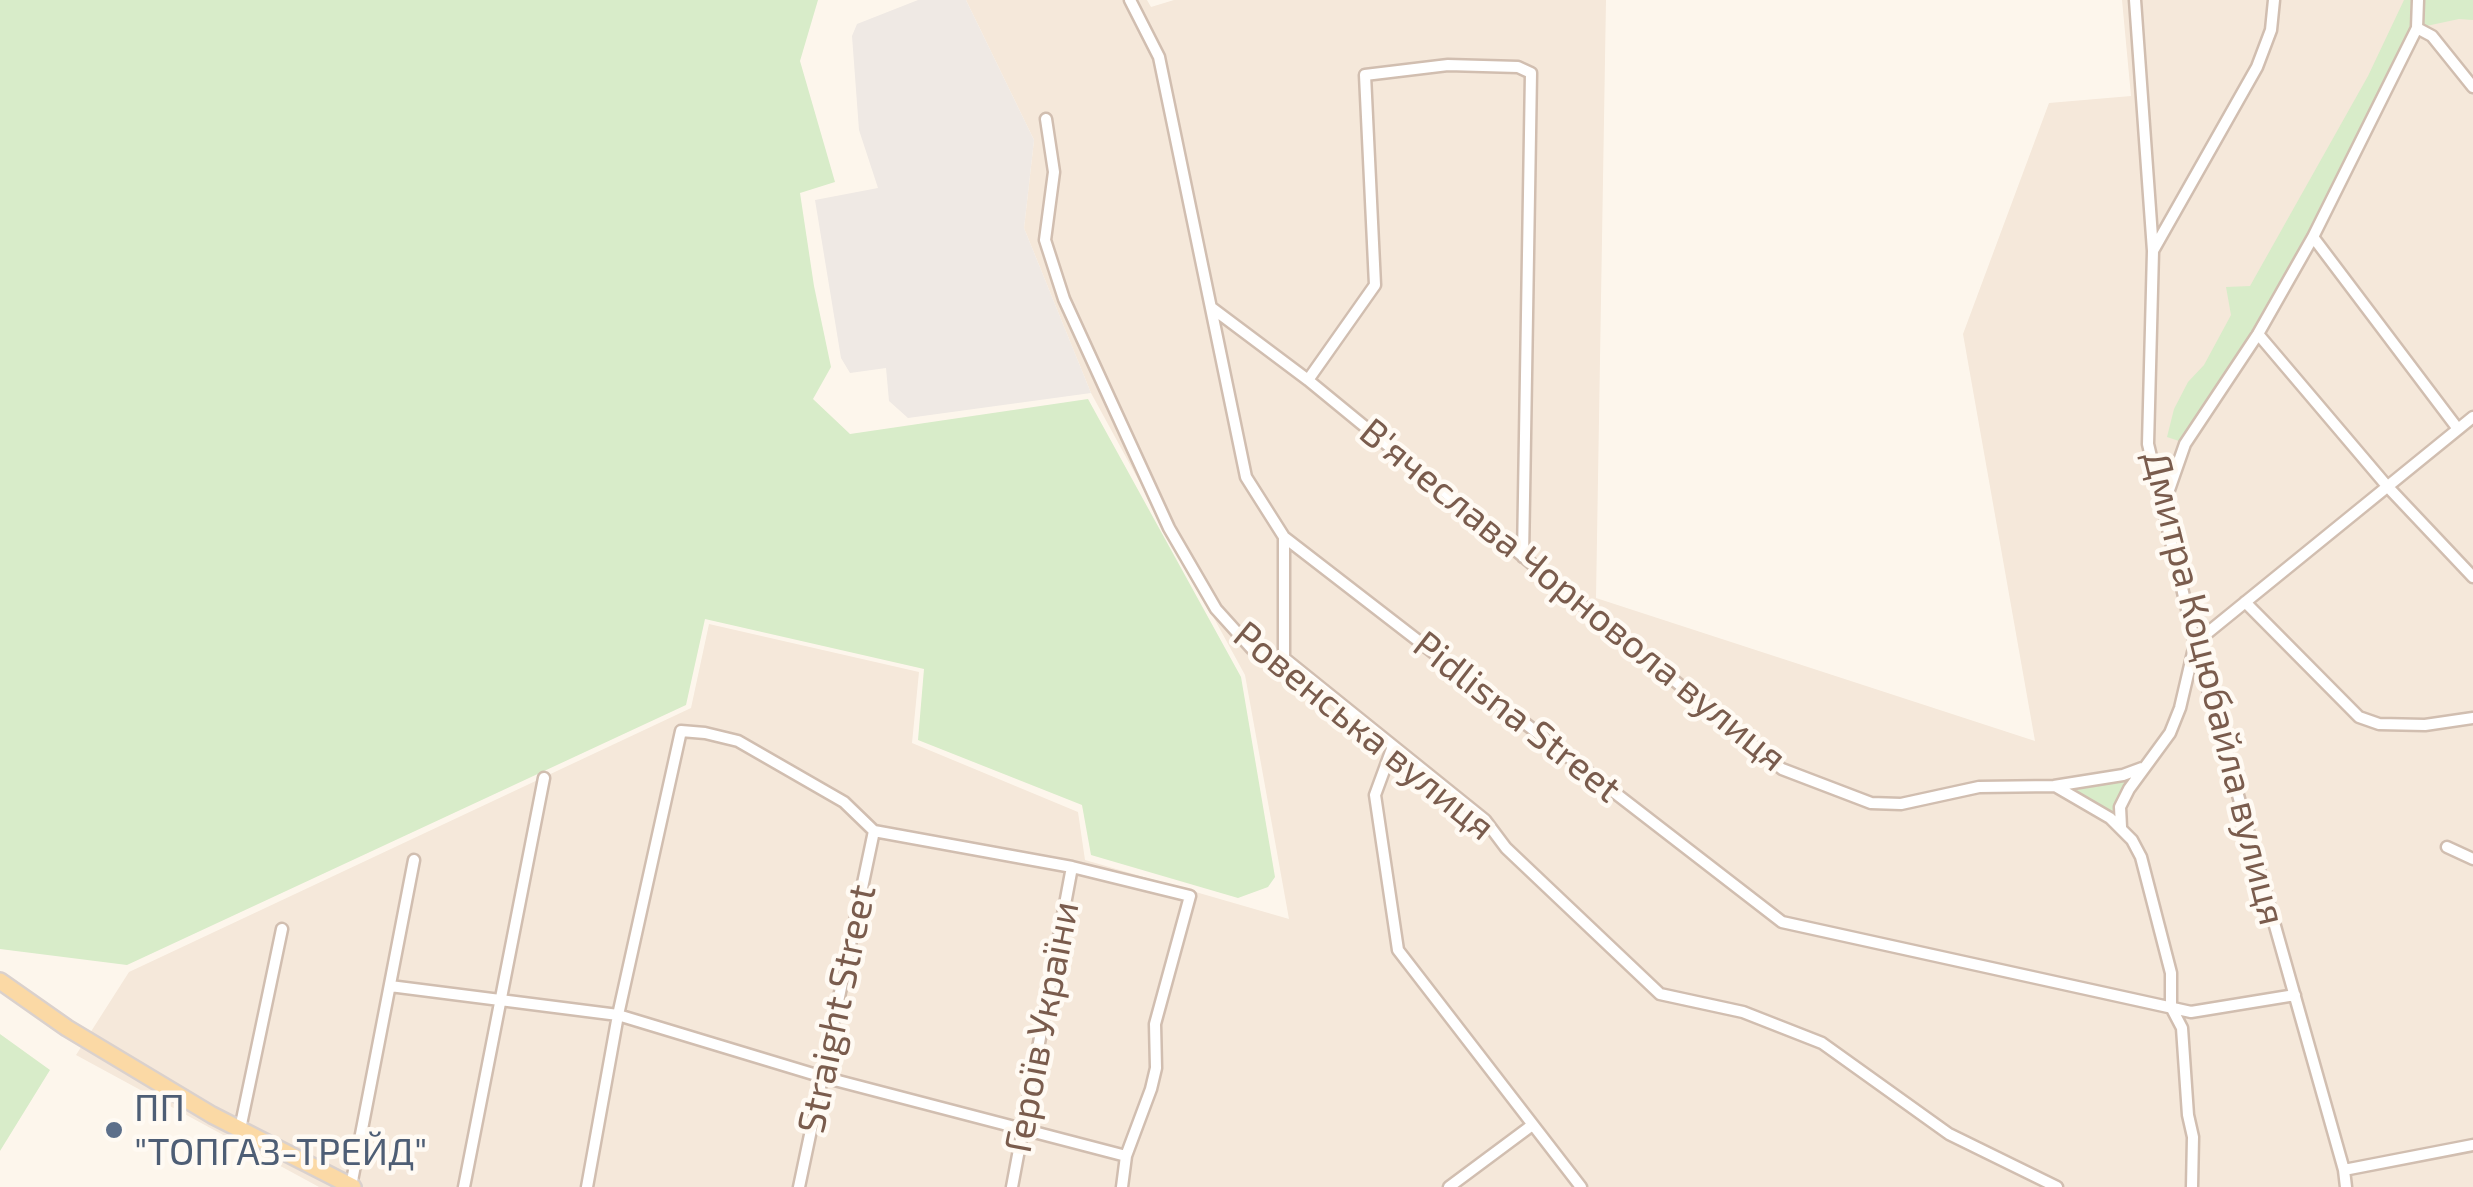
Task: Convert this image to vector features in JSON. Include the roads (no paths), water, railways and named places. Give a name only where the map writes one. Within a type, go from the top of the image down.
[{"type":"main road","points":[[0,981],[67,1028],[240,1130],[352,1186]]},
{"type":"street","name":"Pidlisna Street","points":[[1130,0],[1159,57],[1246,477],[1284,537],[1782,922],[2191,1012],[2295,996]]},
{"type":"street","name":"Дмитра Коцюбайла вулиця","points":[[2135,0],[2153,252],[2148,444],[2196,644],[2346,1187]]},
{"type":"street","points":[[2153,252],[2257,67],[2272,30],[2274,0]]},
{"type":"street","points":[[2163,508],[2185,444],[2258,334],[2313,237],[2417,28],[2418,0]]},
{"type":"street","points":[[2417,28],[2432,36],[2473,86]]},
{"type":"street","points":[[1308,380],[1376,286],[1365,75],[1448,66],[1518,67],[1531,73],[1523,557]]},
{"type":"street","name":"Ровенська вулиця","points":[[1046,118],[1054,172],[1044,240],[1064,299],[1169,528],[1216,609],[1253,650],[1270,658],[1284,658],[1485,820],[1506,848],[1660,994],[1743,1012],[1822,1043],[1949,1134],[2058,1187]]},
{"type":"street","points":[[2313,237],[2458,429]]},
{"type":"street","name":"В'ячеслава Чорновола вулиця","points":[[1211,307],[1308,380],[1782,769],[1871,804],[1901,804],[1979,788],[2054,786],[2142,768]]},
{"type":"street","points":[[2258,334],[2387,486],[2473,577]]},
{"type":"street","points":[[2122,828],[2120,807],[2142,768],[2170,733],[2196,644],[2473,417]]},
{"type":"street","points":[[1284,537],[1284,658]]},
{"type":"street","points":[[2246,602],[2359,716],[2379,724],[2425,725],[2473,718]]},
{"type":"street","points":[[587,1187],[618,1014],[680,732],[738,741],[844,802],[874,831],[1072,867],[1190,896],[1155,1024],[1156,1068],[1152,1089],[1126,1156],[1122,1187]]},
{"type":"street","points":[[1393,746],[1375,794],[1398,950],[1581,1187]]},
{"type":"street","points":[[464,1187],[544,778]]},
{"type":"street","points":[[2054,786],[2122,828],[2132,840],[2146,874],[2170,973],[2171,1008],[2182,1028],[2193,1137],[2192,1187]]},
{"type":"street","name":"Straight Street","points":[[799,1187],[874,831]]},
{"type":"street","points":[[2447,847],[2473,859]]},
{"type":"street","points":[[352,1186],[414,860]]},
{"type":"street","name":"Героїв України","points":[[1012,1187],[1072,867]]},
{"type":"street","points":[[240,1130],[282,929]]},
{"type":"street","points":[[390,986],[618,1014],[823,1078],[1126,1156]]},
{"type":"street","points":[[1449,1187],[1531,1126]]},
{"type":"street","points":[[2344,1170],[2473,1144]]},
{"type":"place","name":"ПП \"ТОПГАЗ-ТРЕЙД\"","points":[[114,1130]]}]
